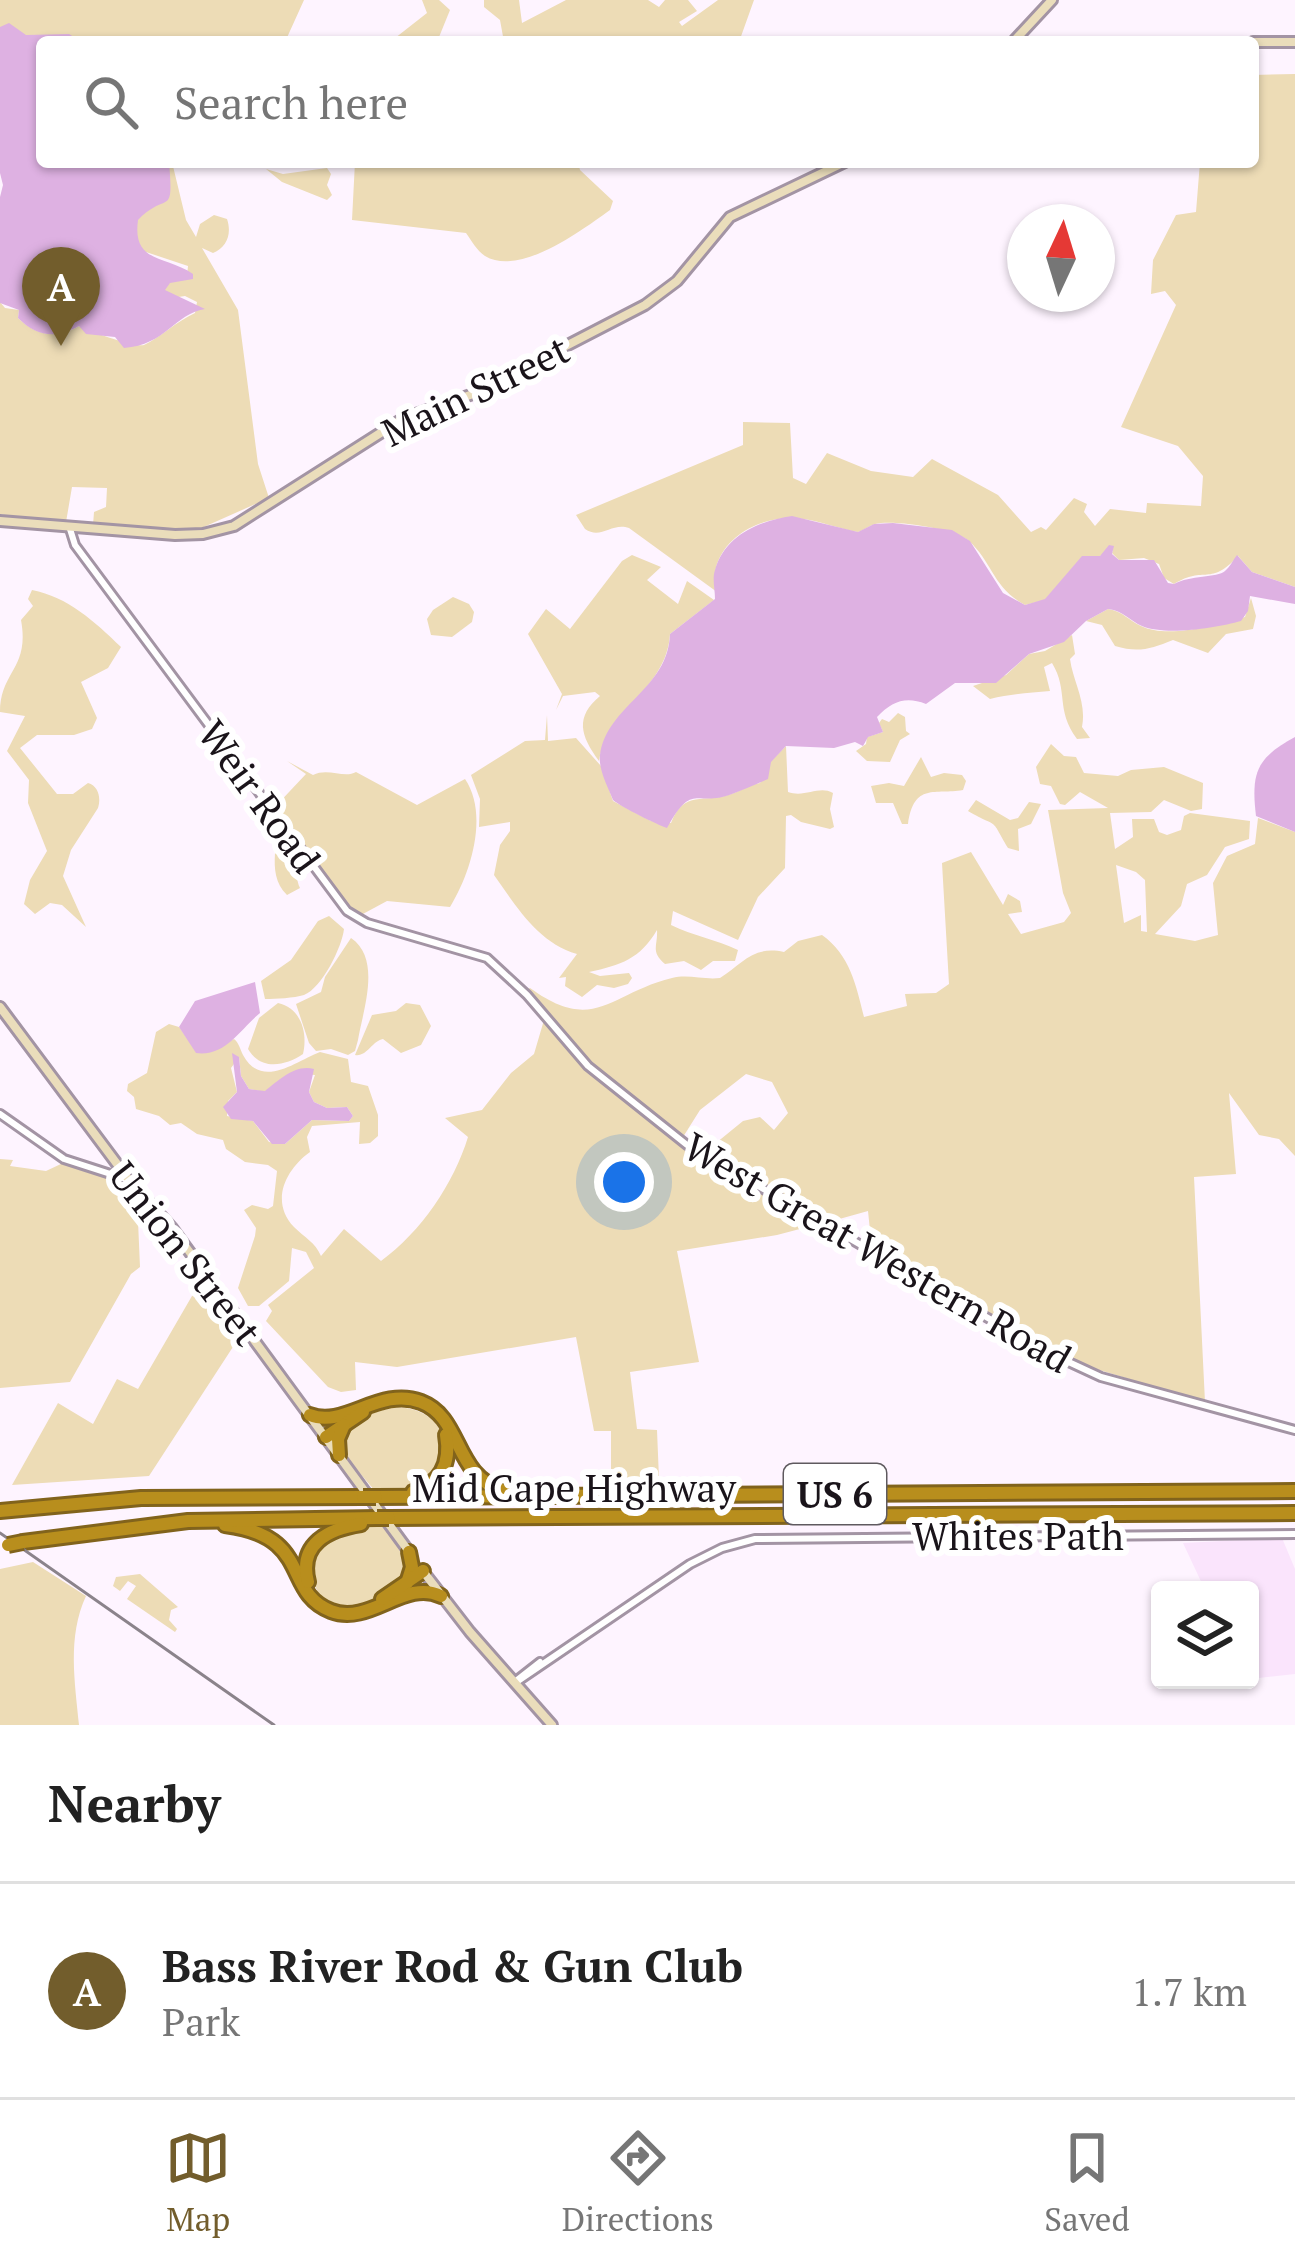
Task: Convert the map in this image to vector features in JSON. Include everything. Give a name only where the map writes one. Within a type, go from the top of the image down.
[{"type":"highway","points":[[324,1435],[343,1419],[387,1399],[423,1403],[443,1419],[479,1479],[501,1490],[529,1495]]},
{"type":"highway","points":[[310,1415],[343,1419],[404,1403],[431,1413],[446,1432],[448,1457],[436,1480],[414,1492],[370,1498]]},
{"type":"highway","points":[[339,1455],[343,1419]]},
{"type":"highway","name":"Mid Cape Highway","points":[[0,1510],[141,1498],[1295,1491]]},
{"type":"highway","name":"Mid Cape Highway","points":[[4,1546],[188,1522],[1295,1514]]},
{"type":"highway","points":[[385,1520],[340,1528],[319,1538],[307,1558],[309,1585],[327,1604],[354,1610],[407,1590],[428,1590],[441,1596]]},
{"type":"highway","points":[[188,1522],[246,1528],[273,1539],[290,1556],[310,1596],[330,1611],[356,1614],[407,1590],[425,1574]]},
{"type":"highway","points":[[407,1590],[412,1570],[409,1552]]},
{"type":"main road","points":[[1019,36],[1052,0]]},
{"type":"main road","points":[[1259,42],[1295,42]]},
{"type":"main road","name":"Main Street","points":[[0,521],[191,535],[234,526],[409,415],[484,388],[645,304],[677,281],[730,217],[832,168]]},
{"type":"main road","name":"Union Street","points":[[0,1007],[128,1180],[172,1228],[441,1596],[552,1725]]},
{"type":"street","name":"Weir Road","points":[[70,529],[75,545],[344,908],[367,922],[479,954],[514,982]]},
{"type":"street","name":"West Great Western Road","points":[[514,982],[588,1066],[677,1138],[867,1251],[1076,1368],[1295,1430]]},
{"type":"street","points":[[0,1114],[64,1160],[128,1180]]},
{"type":"street","name":"Whites Path","points":[[515,1682],[698,1559],[755,1539],[1295,1534]]},
{"type":"street","points":[[504,1671],[530,1672],[527,1688],[543,1714]]},
{"type":"shaded area","points":[[0,0],[304,0],[288,36],[27,38],[0,29]]},
{"type":"shaded area","points":[[422,0],[439,0],[450,10],[439,36],[398,36],[427,13]]},
{"type":"shaded area","points":[[484,0],[519,0],[522,23],[566,0],[648,0],[659,7],[665,0],[688,0],[697,11],[679,22],[682,26],[718,0],[754,0],[741,36],[503,36],[500,20],[484,7]]},
{"type":"shaded area","points":[[9,23],[26,35],[72,36],[36,36],[36,168],[169,168],[169,198],[138,220],[140,244],[153,256],[193,274],[193,279],[170,283],[165,290],[205,309],[150,341],[124,348],[115,337],[86,334],[79,326],[62,333],[40,332],[18,318],[19,310],[0,303],[0,27]]},
{"type":"shaded area","points":[[1295,74],[1295,587],[1252,572],[1238,556],[1221,571],[1174,584],[1164,578],[1159,564],[1144,558],[1119,560],[1113,550],[1082,557],[1045,600],[1025,605],[1006,591],[969,541],[952,533],[895,523],[875,524],[858,532],[790,518],[764,522],[731,542],[716,567],[717,592],[629,528],[585,529],[576,515],[743,445],[743,422],[790,423],[793,478],[806,484],[827,453],[871,471],[913,477],[932,459],[998,495],[1031,532],[1041,527],[1046,530],[1074,498],[1087,504],[1084,512],[1095,526],[1110,509],[1146,513],[1147,503],[1201,506],[1203,476],[1178,446],[1121,427],[1176,305],[1165,291],[1151,294],[1153,260],[1176,215],[1196,212],[1200,168],[1259,168],[1259,75]]},
{"type":"shaded area","points":[[158,168],[173,168],[186,220],[196,237],[200,224],[214,215],[227,219],[225,244],[213,253],[202,248],[238,310],[258,464],[269,498],[197,530],[93,525],[94,512],[106,507],[107,488],[72,487],[65,528],[0,514],[0,302],[19,310],[18,318],[40,332],[62,333],[79,326],[140,345],[195,313],[197,302],[185,296],[158,300],[166,282],[187,276],[188,266],[140,250],[131,234]]},
{"type":"shaded area","points":[[327,168],[332,195],[327,200],[282,182],[266,169],[283,174]]},
{"type":"shaded area","points":[[355,168],[580,168],[613,201],[610,210],[584,229],[533,256],[515,260],[499,261],[482,254],[466,233],[352,220]]},
{"type":"shaded area","points":[[792,516],[858,532],[874,524],[893,523],[952,530],[970,541],[1003,593],[1025,605],[1045,599],[1082,556],[1100,556],[1109,545],[1114,546],[1112,554],[1119,560],[1154,560],[1168,583],[1174,584],[1221,573],[1237,555],[1252,572],[1295,587],[1295,604],[1250,596],[1241,621],[1177,631],[1142,626],[1108,609],[1086,621],[1064,642],[1029,654],[996,683],[955,683],[926,704],[906,700],[894,704],[877,717],[883,732],[868,737],[863,746],[855,742],[834,748],[786,746],[771,762],[768,779],[720,798],[690,800],[667,828],[662,826],[613,800],[600,766],[605,738],[659,670],[670,634],[715,599],[714,573],[727,548],[756,526]]},
{"type":"shaded area","points":[[632,555],[661,567],[647,580],[678,604],[687,581],[714,600],[670,634],[659,669],[614,727],[599,761],[583,727],[587,711],[600,696],[595,692],[563,696],[556,710],[562,694],[528,634],[546,609],[570,629],[622,561]]},
{"type":"shaded area","points":[[32,590],[69,604],[121,647],[108,668],[81,682],[97,718],[92,729],[74,735],[37,735],[20,748],[57,794],[73,794],[88,783],[98,793],[98,808],[71,850],[63,876],[86,927],[62,905],[50,903],[35,914],[24,904],[30,880],[47,851],[28,803],[29,780],[7,751],[25,716],[0,712],[1,698],[22,649],[21,620],[33,606],[28,599]]},
{"type":"shaded area","points":[[453,597],[469,604],[474,612],[472,622],[452,637],[431,635],[427,619]]},
{"type":"shaded area","points":[[1251,598],[1256,616],[1253,629],[1226,634],[1208,653],[1173,640],[1144,649],[1115,646],[1102,625],[1086,621],[1108,609],[1152,630],[1193,629],[1245,617]]},
{"type":"shaded area","points":[[1072,635],[1075,654],[1070,659],[1082,727],[1090,738],[1077,739],[1070,728],[1052,663],[1044,667],[1050,691],[990,699],[973,686],[1006,675],[1029,654],[1045,651]]},
{"type":"shaded area","points":[[898,713],[905,717],[910,734],[900,740],[890,762],[867,761],[856,751],[867,737],[883,732],[882,719],[889,722]]},
{"type":"shaded area","points":[[547,715],[548,741],[576,738],[601,766],[613,801],[651,821],[671,823],[689,802],[760,783],[770,762],[786,746],[788,792],[833,793],[834,827],[830,829],[786,816],[785,868],[758,897],[738,940],[673,911],[671,925],[738,950],[735,961],[713,961],[701,970],[684,961],[665,964],[656,952],[657,930],[629,959],[589,972],[600,976],[629,973],[628,984],[597,985],[582,997],[565,986],[566,977],[559,978],[577,954],[539,932],[494,875],[510,822],[479,827],[480,799],[471,775],[525,741],[545,740]]},
{"type":"shaded area","points":[[1295,737],[1295,832],[1256,816],[1254,788],[1264,760]]},
{"type":"shaded area","points":[[1051,744],[1064,756],[1076,757],[1084,773],[1118,776],[1164,767],[1203,783],[1202,809],[1191,811],[1164,800],[1151,812],[1110,813],[1115,849],[1133,837],[1132,819],[1154,819],[1159,832],[1167,835],[1181,830],[1184,816],[1190,813],[1250,821],[1249,839],[1225,847],[1207,875],[1187,884],[1181,906],[1155,934],[1195,941],[1218,935],[1213,883],[1227,856],[1255,844],[1258,818],[1295,832],[1295,1156],[1279,1139],[1259,1135],[1229,1093],[1236,1174],[1194,1177],[1205,1402],[1073,1362],[872,1250],[868,1211],[825,1223],[705,1152],[743,1121],[760,1117],[774,1130],[788,1113],[772,1082],[746,1074],[700,1110],[683,1137],[589,1062],[527,990],[552,1002],[587,1009],[672,978],[720,978],[756,953],[784,952],[798,941],[822,935],[845,961],[864,1017],[907,1006],[905,994],[936,993],[949,984],[942,863],[971,852],[1003,905],[1008,894],[1020,901],[1022,912],[1008,914],[1021,934],[1064,922],[1071,913],[1048,810],[1108,808],[1080,792],[1060,804],[1051,786],[1040,784],[1036,767]],"holes":[[[1116,865],[1145,880],[1147,932],[1141,931],[1141,915],[1124,923]]]},
{"type":"shaded area","points":[[921,757],[931,777],[962,775],[966,781],[963,790],[921,796],[908,824],[902,824],[893,803],[876,803],[871,786],[904,786]]},
{"type":"shaded area","points":[[287,761],[313,775],[356,772],[417,805],[465,779],[476,809],[476,826],[465,878],[450,907],[387,901],[361,915],[354,912],[273,809],[306,774]]},
{"type":"shaded area","points":[[976,800],[1010,820],[1018,818],[1029,802],[1041,804],[1031,824],[1018,829],[1019,851],[1008,848],[993,824],[968,811]]},
{"type":"shaded area","points":[[284,844],[295,859],[300,888],[287,895],[275,865],[275,853]]},
{"type":"shaded area","points":[[329,916],[344,929],[318,984],[304,995],[265,999],[261,981],[291,960],[318,921]]},
{"type":"shaded area","points":[[351,938],[366,959],[368,972],[355,1051],[348,1055],[331,1049],[316,1051],[296,1004],[321,992],[325,977]]},
{"type":"shaded area","points":[[255,982],[260,1013],[216,1051],[196,1053],[179,1027],[195,1001]]},
{"type":"shaded area","points":[[278,1003],[301,1022],[303,1054],[266,1063],[248,1049],[259,1018]]},
{"type":"shaded area","points":[[406,1003],[420,1005],[431,1026],[421,1045],[401,1053],[383,1039],[355,1055],[372,1015],[396,1011]]},
{"type":"shaded area","points":[[544,1020],[636,1109],[815,1225],[677,1251],[699,1362],[630,1372],[637,1429],[657,1430],[659,1479],[611,1479],[611,1431],[594,1431],[576,1337],[397,1367],[355,1362],[356,1390],[328,1387],[266,1321],[272,1311],[268,1305],[314,1268],[306,1252],[292,1248],[289,1281],[259,1306],[248,1306],[238,1288],[256,1228],[244,1210],[252,1205],[273,1206],[277,1171],[245,1162],[226,1149],[223,1140],[197,1134],[181,1123],[170,1125],[136,1109],[127,1091],[128,1084],[147,1073],[156,1032],[169,1024],[179,1027],[202,1053],[234,1039],[260,1071],[280,1070],[320,1052],[348,1059],[351,1082],[368,1086],[378,1115],[378,1136],[359,1144],[360,1122],[312,1126],[307,1137],[310,1152],[288,1177],[283,1207],[321,1256],[344,1229],[381,1261],[422,1221],[454,1172],[468,1137],[445,1118],[482,1110],[511,1073],[534,1054]],"holes":[[[239,1057],[241,1076],[249,1089],[265,1092],[290,1073],[315,1075],[309,1092],[314,1102],[327,1108],[347,1107],[353,1116],[349,1121],[312,1120],[285,1144],[269,1142],[253,1121],[227,1116],[228,1101],[237,1092],[231,1068]]]},
{"type":"shaded area","points":[[232,1053],[239,1057],[241,1076],[249,1089],[265,1091],[294,1071],[314,1069],[309,1092],[314,1102],[327,1108],[347,1107],[353,1116],[349,1121],[312,1120],[285,1144],[272,1144],[253,1121],[231,1119],[223,1107],[237,1092]]},
{"type":"shaded area","points":[[0,1159],[13,1160],[10,1166],[46,1171],[63,1163],[123,1183],[137,1198],[140,1267],[131,1274],[70,1382],[0,1388]]},
{"type":"shaded area","points":[[203,1277],[242,1333],[149,1476],[12,1485],[58,1403],[93,1424],[117,1379],[138,1389]]},
{"type":"shaded area","points":[[394,1407],[428,1416],[446,1446],[432,1480],[410,1490],[375,1491],[342,1452],[342,1434],[362,1416]]},
{"type":"shaded area","points":[[384,1524],[409,1567],[399,1581],[353,1607],[325,1600],[315,1587],[314,1548],[337,1534]]},
{"type":"shaded area","points":[[1282,1538],[1295,1569],[1295,1674],[1259,1678],[1259,1581],[1201,1581],[1183,1543]]},
{"type":"shaded area","points":[[33,1562],[86,1596],[74,1643],[79,1725],[0,1725],[0,1569]]},
{"type":"shaded area","points":[[140,1574],[178,1607],[171,1610],[169,1620],[175,1632],[127,1599],[136,1586],[128,1581],[120,1591],[113,1586],[116,1577]]},
{"type":"railway","points":[[0,1533],[274,1725]]},
{"type":"place","name":"Bass River Rod & Gun Club","points":[[61,346]]}]
